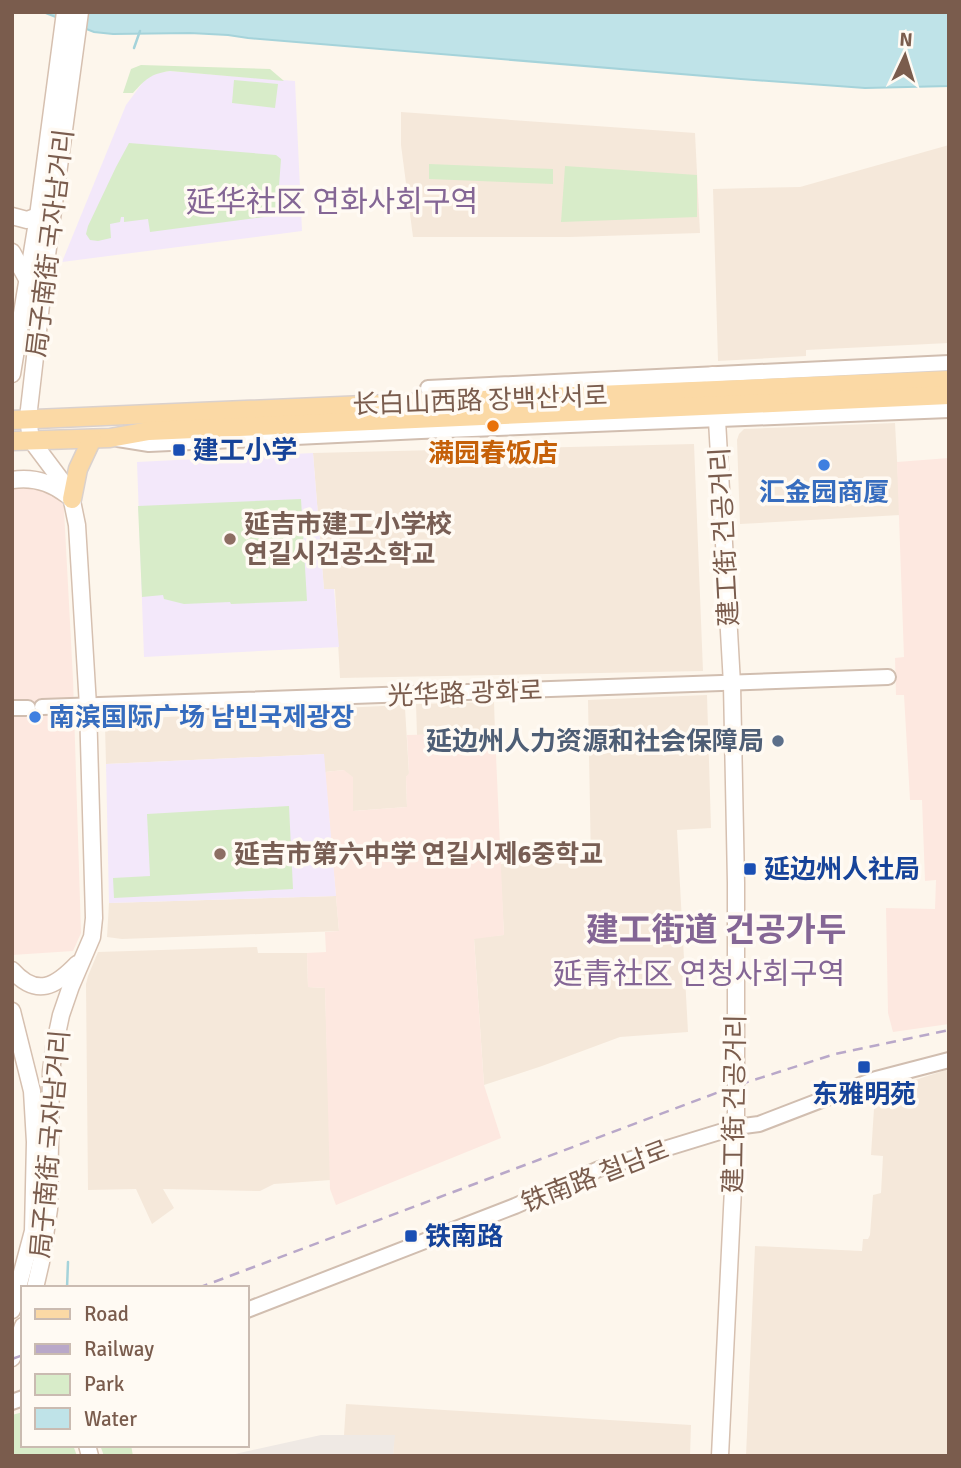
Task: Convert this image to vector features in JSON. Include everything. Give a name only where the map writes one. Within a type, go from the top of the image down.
[{"type":"main road","points":[[65,12],[67,57]]},
{"type":"main road","points":[[67,57],[80,12]]},
{"type":"main road","name":"局子南街 국자남거리","points":[[12,374],[67,57]]},
{"type":"main road","name":"局子南街 국자남거리","points":[[35,1286],[49,1209],[52,1060],[61,1015],[92,937],[94,918],[88,706],[77,524],[68,488],[31,440],[20,419],[45,270],[67,57]]},
{"type":"main road","points":[[12,216],[27,219],[38,216]]},
{"type":"main road","points":[[12,252],[27,279]]},
{"type":"main road","name":"长白山西路 장백산서로","points":[[12,441],[101,438],[149,431],[715,398],[949,380]]},
{"type":"main road","points":[[403,403],[428,388]]},
{"type":"main road","name":"长白山西路 장백산서로","points":[[20,419],[403,403],[949,395]]},
{"type":"main road","name":"建工街 건공거리","points":[[715,398],[732,684],[736,883],[736,1127],[720,1456]]},
{"type":"main road","points":[[12,480],[34,479],[45,482],[57,487],[72,499],[78,468],[101,438]]},
{"type":"main road","points":[[12,970],[30,983],[51,985],[66,977],[82,960]]},
{"type":"main road","name":"局子南街 국자남거리","points":[[12,1010],[32,1091],[35,1142],[33,1231],[12,1310]]},
{"type":"main road","points":[[12,1357],[21,1332]]},
{"type":"street","name":"长白山西路 장백산서로","points":[[715,398],[949,363]]},
{"type":"street","name":"长白山西路 장백산서로","points":[[428,388],[715,398],[949,410]]},
{"type":"street","name":"光华路 광화로","points":[[12,708],[888,677]]},
{"type":"street","name":"铁南路 철남로","points":[[248,1310],[515,1206],[599,1169],[736,1127],[759,1124],[876,1079],[949,1060]]},
{"type":"shaded area","points":[[170,71],[295,81],[302,231],[62,262],[126,105],[146,78]]},
{"type":"shaded area","points":[[401,112],[695,133],[700,233],[570,237],[413,237],[401,145]]},
{"type":"shaded area","points":[[949,145],[949,343],[806,350],[806,356],[718,361],[713,189],[800,187]]},
{"type":"shaded area","points":[[895,423],[900,515],[740,524],[737,440],[744,429]]},
{"type":"shaded area","points":[[694,444],[703,671],[340,678],[335,589],[324,590],[313,453]]},
{"type":"shaded area","name":"延吉市建工小学校 연길시건공소학교","points":[[313,453],[324,589],[334,589],[339,647],[144,657],[137,462]]},
{"type":"shaded area","points":[[949,458],[949,1024],[893,1032],[888,1013],[886,908],[935,909],[936,880],[925,881],[922,800],[910,800],[904,695],[896,695],[895,658],[904,657],[897,462]]},
{"type":"shaded area","name":"南滨国际广场 남빈국제광장","points":[[34,485],[63,499],[73,679],[81,933],[73,951],[12,955],[12,486]]},
{"type":"shaded area","points":[[707,695],[711,828],[677,830],[688,1032],[620,1037],[484,1085],[474,938],[504,935],[500,864],[591,862],[588,700]]},
{"type":"shaded area","points":[[494,702],[495,733],[417,735],[416,704]]},
{"type":"shaded area","points":[[402,705],[405,708],[409,774],[406,777],[407,807],[353,811],[344,770],[325,772],[323,754],[106,764],[105,726],[109,720]]},
{"type":"shaded area","points":[[495,733],[504,935],[474,939],[484,1085],[501,1138],[336,1205],[330,1189],[325,988],[308,987],[307,953],[326,952],[325,932],[339,931],[325,772],[344,770],[353,777],[353,811],[407,807],[407,735]]},
{"type":"shaded area","name":"延吉市第六中学 연길시제6중학교","points":[[324,754],[336,896],[109,903],[106,764]]},
{"type":"shaded area","points":[[336,896],[339,931],[122,939],[107,937],[109,903]]},
{"type":"shaded area","points":[[257,947],[258,953],[307,953],[308,987],[325,988],[331,1180],[274,1184],[260,1191],[163,1189],[174,1208],[152,1224],[136,1189],[88,1190],[88,976],[98,952]]},
{"type":"shaded area","points":[[949,1069],[949,1456],[746,1456],[755,1246],[862,1251],[863,1239],[868,1239],[870,1235],[873,1195],[881,1193],[883,1156],[871,1155],[875,1093]]},
{"type":"shaded area","points":[[346,1404],[691,1425],[690,1456],[393,1456],[394,1435],[344,1435]]},
{"type":"shaded area","points":[[321,1435],[395,1435],[393,1456],[207,1456],[235,1454]]},
{"type":"green space","points":[[141,65],[270,69],[284,81],[170,71],[149,78],[133,93],[123,93],[131,69]]},
{"type":"green space","points":[[234,80],[278,84],[275,108],[232,103]]},
{"type":"green space","points":[[129,143],[276,155],[281,159],[277,213],[272,216],[150,232],[148,219],[124,222],[124,217],[121,217],[120,222],[110,224],[111,238],[90,240],[86,234],[88,226]]},
{"type":"green space","points":[[429,164],[553,169],[553,184],[429,179]]},
{"type":"green space","points":[[565,166],[697,175],[697,217],[561,222]]},
{"type":"green space","points":[[301,499],[307,601],[184,604],[164,599],[163,595],[142,597],[138,506]]},
{"type":"green space","points":[[289,806],[293,889],[114,898],[113,878],[150,876],[147,814]]},
{"type":"green space","points":[[21,1413],[21,1447],[74,1447],[77,1456],[12,1456],[12,1415]]},
{"type":"green space","points":[[101,1447],[131,1447],[133,1456],[104,1456]]},
{"type":"water","points":[[43,12],[949,12],[949,86],[865,88],[228,35],[113,34],[94,32]]},
{"type":"waterway","points":[[134,48],[140,31]]},
{"type":"waterway","points":[[67,1286],[68,1262]]},
{"type":"railway","points":[[203,1286],[735,1086],[835,1054],[949,1030]]},
{"type":"railway","points":[[12,1359],[21,1356]]},
{"type":"place","name":"满园春饭店","points":[[493,426]]},
{"type":"place","name":"建工小学","points":[[179,450]]},
{"type":"place","name":"汇金园商厦","points":[[824,465]]},
{"type":"place","name":"延吉市建工小学校 연길시건공소학교","points":[[230,539]]},
{"type":"place","name":"南滨国际广场 남빈국제광장","points":[[35,717]]},
{"type":"place","name":"延边州人力资源和社会保障局","points":[[778,741]]},
{"type":"place","name":"延吉市第六中学 연길시제6중학교","points":[[220,854]]},
{"type":"place","name":"延边州人社局","points":[[750,869]]},
{"type":"place","name":"东雅明苑","points":[[864,1067]]},
{"type":"place","name":"铁南路","points":[[411,1236]]},
{"type":"district","name":"延华社区 연화사회구역","points":[[332,202]]},
{"type":"district","name":"建工街道 건공가두","points":[[716,929]]},
{"type":"district","name":"延青社区 연청사회구역","points":[[699,974]]}]
